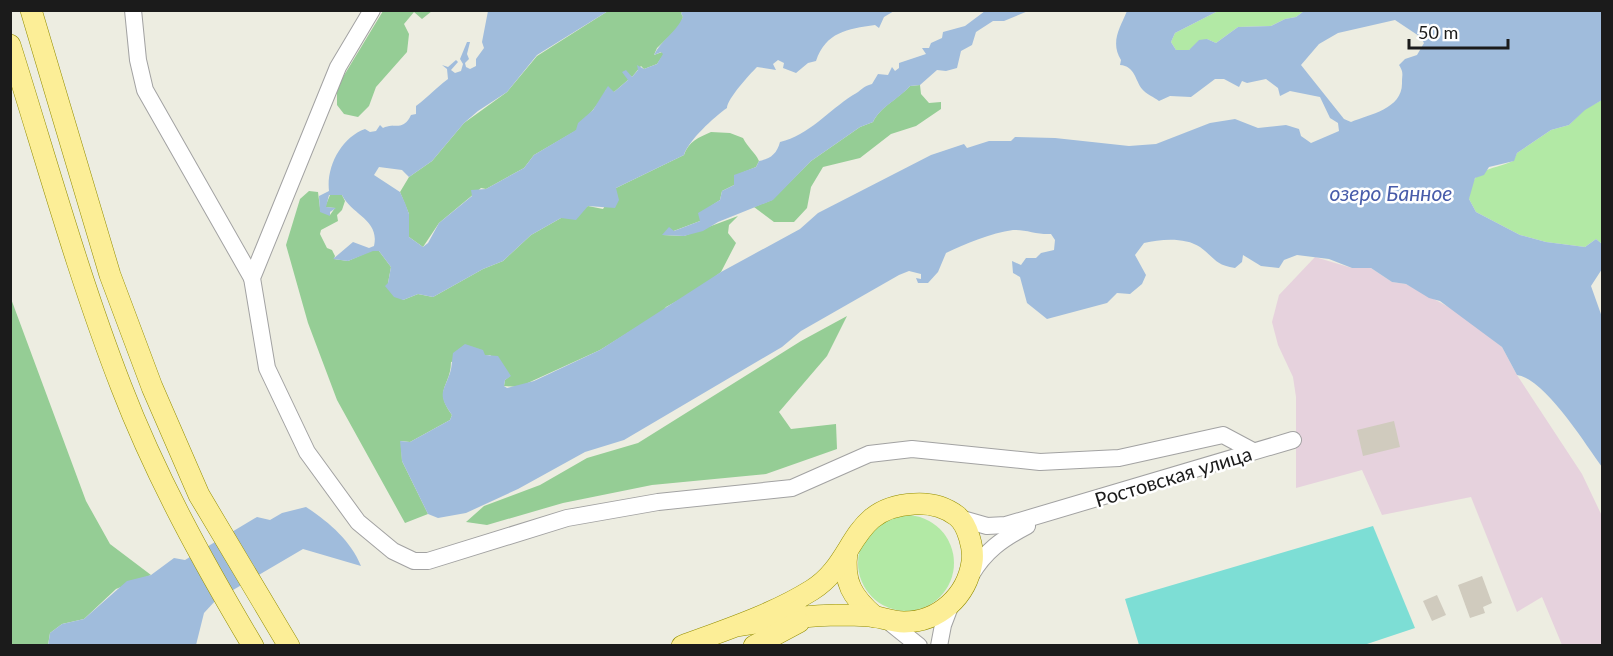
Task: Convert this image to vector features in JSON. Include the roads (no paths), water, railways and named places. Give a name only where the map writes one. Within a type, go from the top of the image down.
[{"type":"main road","points":[[32,10],[110,275],[152,387],[199,495],[284,637]]},
{"type":"main road","points":[[10,45],[81,273],[122,388],[173,506],[252,645]]},
{"type":"main road","points":[[682,645],[736,626],[811,591],[835,570],[855,536],[868,520],[881,511],[903,504],[925,503],[945,509],[959,518],[970,539],[973,557],[970,576],[962,593],[951,604],[922,620],[904,622],[881,618],[811,616],[736,626]]},
{"type":"main road","points":[[847,551],[845,570],[848,583],[864,607],[881,618]]},
{"type":"main road","points":[[754,645],[811,616]]},
{"type":"street","points":[[133,10],[138,60],[145,90],[252,278],[267,368],[307,452],[358,522],[393,551],[414,561],[428,561],[567,518],[658,502],[792,488],[869,454],[912,449],[1040,462],[1119,458],[1223,435],[1253,451]]},
{"type":"street","points":[[252,278],[338,67],[372,10]]},
{"type":"street","name":"Ростовская улица","points":[[1054,513],[1293,440]]},
{"type":"street","points":[[959,518],[987,526],[1006,525],[1054,513]]},
{"type":"street","points":[[970,576],[981,558],[1004,537],[1054,513]]},
{"type":"street","points":[[939,645],[951,604]]},
{"type":"street","points":[[881,618],[919,645]]},
{"type":"water","points":[[488,11],[608,11],[537,55],[507,92],[464,123],[432,161],[409,177],[402,170],[379,167],[374,175],[400,192],[409,214],[409,237],[423,247],[428,243],[439,223],[472,196],[471,190],[486,189],[524,168],[534,155],[576,130],[578,123],[593,110],[608,86],[614,92],[628,80],[622,72],[626,70],[632,77],[638,70],[637,65],[644,69],[657,64],[663,54],[661,52],[654,55],[680,23],[683,17],[681,13],[684,11],[894,11],[884,17],[879,28],[875,25],[855,28],[832,38],[820,51],[816,61],[808,63],[796,73],[783,68],[784,63],[778,60],[773,64],[776,70],[757,67],[735,93],[727,108],[696,136],[684,155],[616,188],[619,200],[615,208],[588,206],[576,220],[561,218],[531,235],[503,261],[483,269],[433,297],[418,294],[403,300],[394,297],[385,286],[388,283],[391,267],[379,251],[373,251],[348,261],[333,259],[353,242],[369,248],[374,246],[375,237],[369,224],[346,202],[342,195],[329,195],[326,207],[336,208],[330,212],[330,216],[320,212],[319,196],[329,191],[333,163],[349,139],[365,129],[370,132],[376,131],[380,125],[383,128],[402,125],[411,115],[416,114],[416,106],[448,79],[447,69],[442,65],[448,67],[456,60],[458,62],[451,70],[455,73],[461,71],[463,64],[460,59],[467,42],[470,42],[466,67],[470,69],[476,66],[476,59],[484,48],[482,42]]},
{"type":"water","points":[[985,11],[1028,11],[1004,21],[993,21],[976,32],[972,45],[961,51],[957,68],[946,71],[937,70],[920,85],[910,86],[880,112],[873,122],[860,127],[811,161],[773,200],[718,222],[703,231],[684,236],[662,235],[669,227],[674,231],[700,221],[698,213],[720,200],[722,191],[734,185],[734,175],[756,167],[759,161],[775,153],[780,142],[809,128],[864,87],[872,84],[878,74],[888,75],[892,67],[895,71],[899,68],[899,63],[926,54],[922,48],[929,48],[931,43],[942,38],[943,32],[965,26]]},
{"type":"water","name":"озеро Банное","points":[[1127,11],[1218,11],[1175,33],[1171,42],[1176,50],[1189,50],[1199,40],[1207,39],[1216,43],[1238,27],[1271,26],[1285,19],[1296,17],[1304,11],[1602,11],[1602,100],[1585,110],[1569,125],[1551,130],[1517,153],[1514,161],[1489,167],[1484,175],[1475,178],[1469,199],[1476,212],[1520,235],[1546,242],[1585,247],[1596,239],[1602,244],[1602,269],[1591,286],[1602,317],[1602,467],[1552,400],[1528,379],[1517,375],[1502,347],[1440,301],[1429,298],[1406,284],[1392,282],[1371,268],[1352,268],[1329,259],[1297,255],[1284,260],[1279,268],[1261,266],[1243,255],[1242,262],[1235,268],[1219,263],[1200,247],[1187,242],[1165,240],[1144,243],[1135,255],[1146,275],[1142,284],[1130,294],[1117,293],[1107,303],[1047,319],[1027,303],[1020,277],[1013,273],[1012,261],[1021,265],[1026,258],[1036,258],[1041,253],[1054,250],[1055,240],[1051,234],[1013,230],[987,236],[946,253],[938,272],[928,283],[918,283],[916,278],[921,279],[921,274],[909,271],[899,275],[801,331],[782,347],[624,440],[585,452],[518,489],[466,513],[438,518],[428,514],[402,461],[400,441],[410,442],[450,420],[452,415],[444,402],[443,394],[451,371],[453,353],[465,344],[483,350],[485,355],[498,356],[511,376],[505,380],[504,386],[507,388],[534,381],[600,350],[721,272],[800,229],[818,213],[931,155],[964,144],[967,148],[989,141],[1011,141],[1015,137],[1055,138],[1129,146],[1156,144],[1210,123],[1235,119],[1258,128],[1286,125],[1299,129],[1301,136],[1311,143],[1339,131],[1338,123],[1330,118],[1320,97],[1290,91],[1280,96],[1278,88],[1266,79],[1247,83],[1242,81],[1239,87],[1224,79],[1215,79],[1191,97],[1170,96],[1159,101],[1142,89],[1129,68],[1120,65],[1121,60],[1116,41]],"holes":[[[1395,20],[1419,36],[1424,43],[1417,55],[1405,59],[1399,65],[1402,82],[1397,99],[1384,109],[1351,122],[1344,119],[1301,65],[1319,44],[1338,33]]]},
{"type":"water","points":[[306,507],[338,533],[351,548],[361,566],[303,549],[216,600],[204,613],[196,645],[48,646],[50,633],[62,624],[84,619],[127,581],[151,575],[174,558],[185,560],[257,517],[270,520],[282,513]]}]
